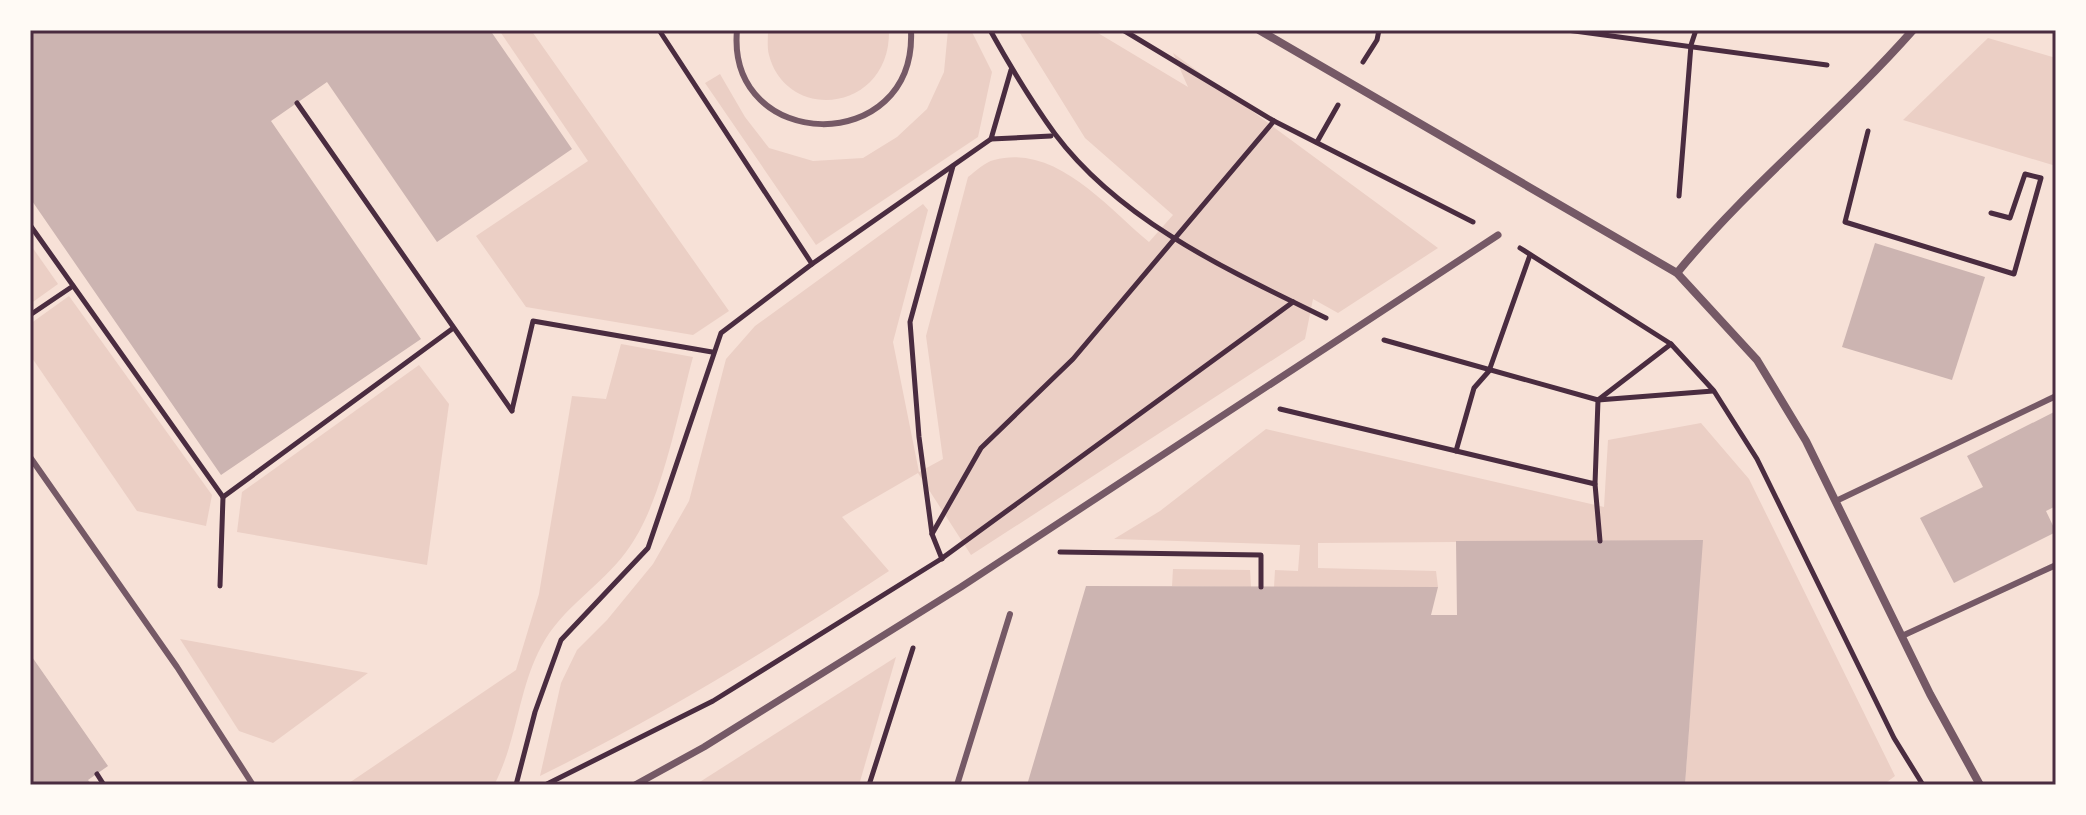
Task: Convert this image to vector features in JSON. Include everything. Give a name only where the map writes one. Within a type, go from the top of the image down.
[{"type":"street","points":[[1259,30],[1677,273],[1757,360],[1806,441],[1980,785]]},
{"type":"street","points":[[1677,273],[1756,185],[1832,116],[1913,30]]},
{"type":"street","points":[[635,785],[704,747],[927,609],[1498,235]]},
{"type":"lane","points":[[737,30],[737,54],[752,89],[781,115],[819,126],[857,119],[890,97],[909,63],[911,30]]},
{"type":"lane","points":[[1836,501],[2056,396]]},
{"type":"lane","points":[[30,457],[177,667],[253,785]]},
{"type":"lane","points":[[1902,636],[2056,565]]},
{"type":"lane","points":[[957,785],[1010,614]]},
{"type":"path","points":[[659,30],[812,264]]},
{"type":"path","points":[[990,30],[1011,69],[1056,136],[1100,181],[1207,259],[1351,331],[1598,400],[1714,391]]},
{"type":"path","points":[[1123,30],[1274,121],[1498,235],[1671,344],[1714,391],[1757,459],[1894,738],[1923,785]]},
{"type":"path","points":[[1567,30],[1827,65]]},
{"type":"path","points":[[1679,196],[1691,45],[1696,30]]},
{"type":"path","points":[[991,139],[1011,69]]},
{"type":"path","points":[[297,103],[512,411],[533,321],[712,352]]},
{"type":"path","points":[[932,534],[981,448],[1073,359],[1173,236],[1226,181],[1274,121]]},
{"type":"path","points":[[1868,131],[1845,222],[2014,274],[2041,178],[2025,174],[2010,218],[1991,213]]},
{"type":"path","points":[[516,785],[535,712],[561,640],[648,548],[712,352],[721,333],[812,264],[991,139],[1051,136]]},
{"type":"path","points":[[953,165],[910,322],[919,437],[932,534],[941,559],[961,587]]},
{"type":"path","points":[[30,225],[223,497],[220,586]]},
{"type":"path","points":[[1456,451],[1474,388],[1489,371],[1530,255]]},
{"type":"path","points":[[30,315],[73,286]]},
{"type":"path","points":[[545,785],[713,701],[941,559],[1293,302]]},
{"type":"path","points":[[223,497],[452,329]]},
{"type":"path","points":[[1598,400],[1671,344]]},
{"type":"path","points":[[1245,400],[1595,484]]},
{"type":"path","points":[[1598,400],[1595,484],[1600,541]]},
{"type":"path","points":[[1019,549],[1090,554],[1261,555],[1261,587]]},
{"type":"path","points":[[869,785],[927,609]]},
{"type":"path","points":[[97,774],[104,785]]},
{"type":"shaded area","points":[[499,30],[531,30],[729,311],[693,335],[526,307],[476,236],[588,161]]},
{"type":"shaded area","points":[[768,30],[889,30],[885,57],[874,78],[857,92],[836,99],[815,99],[796,92],[779,77],[769,55]]},
{"type":"shaded area","points":[[948,30],[971,30],[992,72],[978,137],[816,245],[705,83],[720,74],[745,117],[769,148],[813,161],[863,158],[897,137],[927,109],[944,72]]},
{"type":"shaded area","points":[[1018,30],[1093,30],[1188,87],[1173,53],[1438,248],[1338,313],[1313,299],[1305,339],[971,555],[918,473],[842,517],[889,571],[718,679],[540,776],[561,683],[577,650],[607,620],[653,564],[689,501],[726,359],[755,326],[923,204],[928,210],[893,342],[919,472],[943,459],[926,336],[968,177],[994,160],[1016,157],[1038,161],[1059,169],[1079,182],[1149,242],[1173,215],[1085,138]]},
{"type":"shaded area","points":[[1988,38],[2056,58],[2056,166],[1903,120]]},
{"type":"shaded area","points":[[30,244],[58,284],[30,304]]},
{"type":"shaded area","points":[[69,296],[212,495],[206,526],[137,511],[30,355],[30,324]]},
{"type":"shaded area","points":[[621,344],[693,357],[667,459],[639,533],[605,576],[559,620],[541,647],[494,785],[346,785],[516,670],[539,594],[572,396],[606,399]]},
{"type":"shaded area","points":[[419,365],[449,404],[427,565],[237,532],[242,492]]},
{"type":"shaded area","points":[[1701,423],[1749,479],[1895,776],[1883,785],[1685,785],[1702,540],[1318,543],[1318,568],[1436,571],[1438,587],[1274,587],[1275,570],[1298,571],[1300,545],[1114,539],[1160,511],[1266,429],[1604,507],[1608,440]]},
{"type":"shaded area","points":[[1173,569],[1250,570],[1251,587],[1172,586]]},
{"type":"shaded area","points":[[180,639],[368,673],[273,743],[239,731]]},
{"type":"shaded area","points":[[896,657],[859,785],[695,785]]},
{"type":"building","points":[[30,30],[490,30],[572,149],[437,242],[327,82],[271,121],[421,339],[221,475],[30,198]]},
{"type":"building","points":[[1875,243],[1985,277],[1952,380],[1842,347]]},
{"type":"building","points":[[2056,411],[2056,506],[2046,511],[2056,532],[1954,583],[1920,518],[1983,487],[1967,456]]},
{"type":"building","points":[[1703,540],[1685,785],[1027,785],[1086,586],[1438,587],[1431,615],[1457,615],[1456,541]]},
{"type":"building","points":[[30,654],[108,766],[88,780],[92,785],[30,785]]}]
